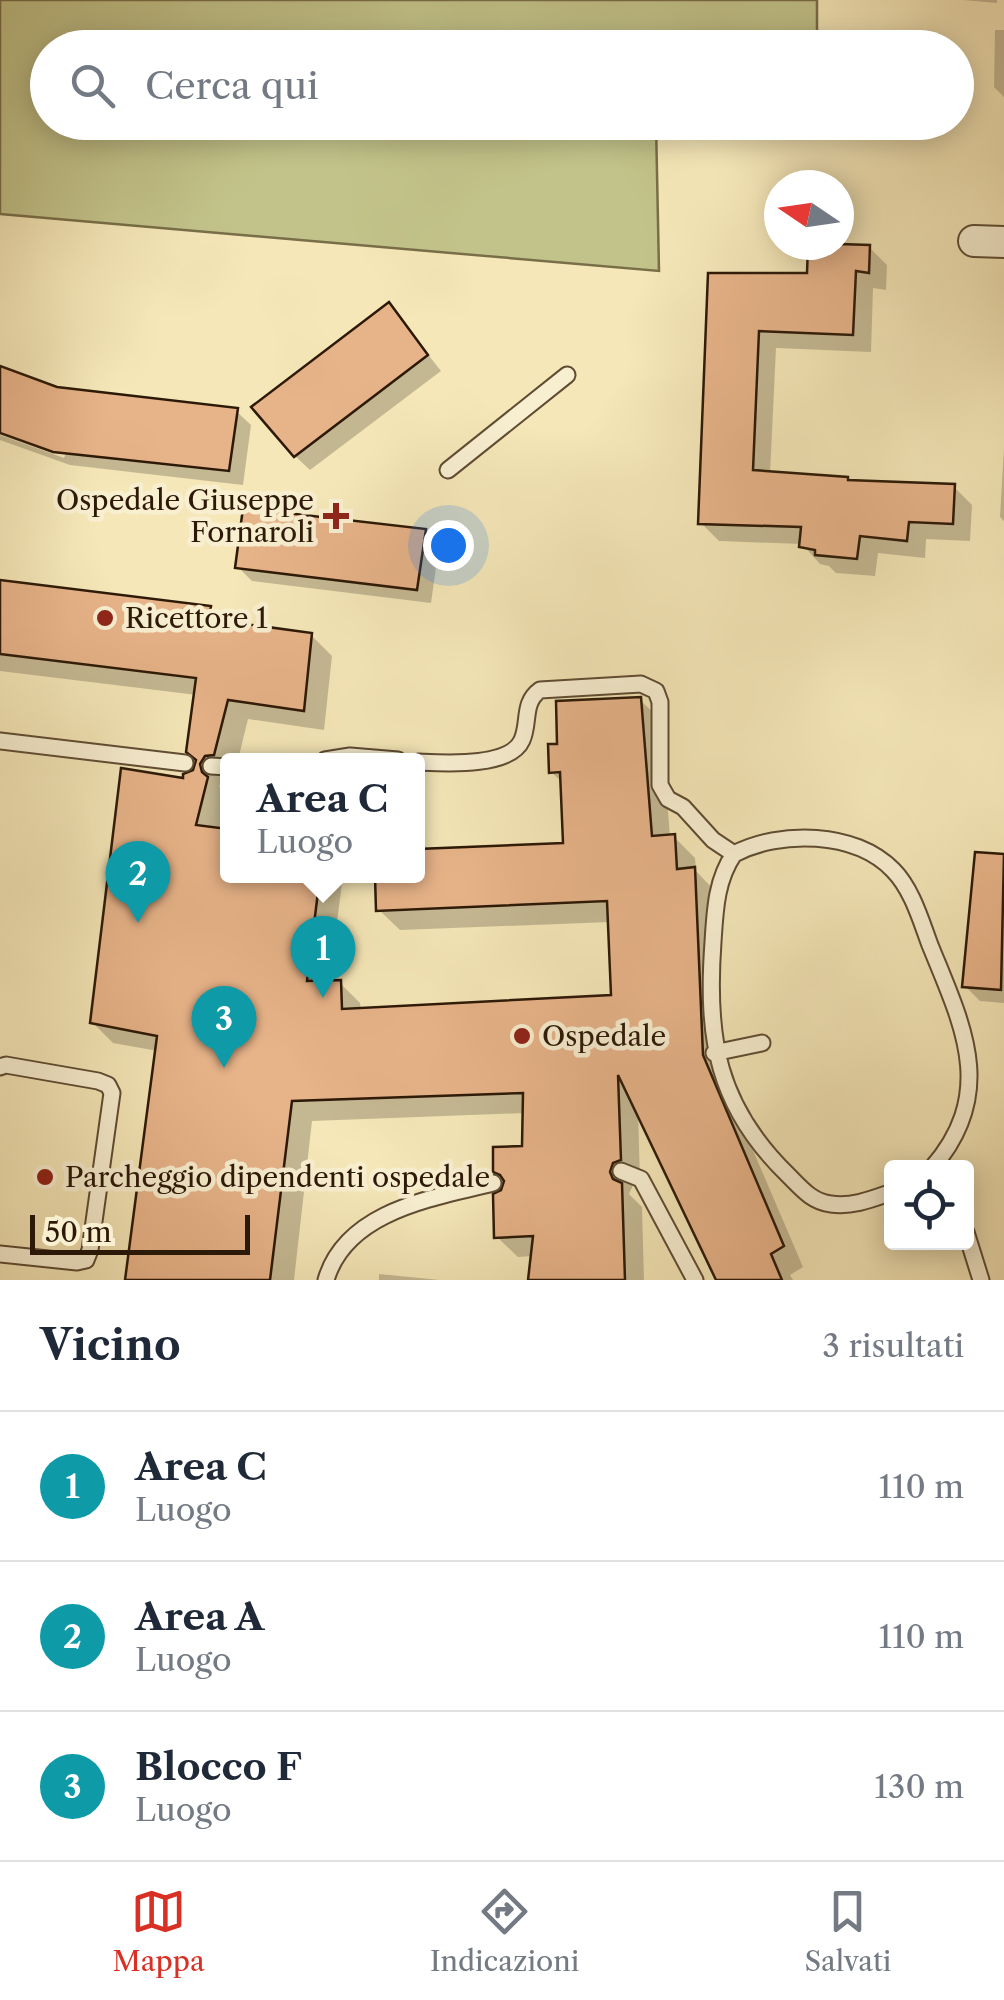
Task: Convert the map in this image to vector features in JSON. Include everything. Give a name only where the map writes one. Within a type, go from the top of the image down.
[{"type":"lane","points":[[448,470],[568,375]]},
{"type":"lane","points":[[425,762],[472,763],[516,748],[522,740],[528,702],[540,690],[641,684],[656,691],[660,702],[660,785],[668,800],[683,807],[713,840],[734,854]]},
{"type":"lane","points":[[0,741],[185,763]]},
{"type":"lane","points":[[884,1195],[858,1204],[830,1204],[812,1198],[757,1145],[731,1095],[714,1053],[710,986],[717,892],[734,854],[778,839],[819,838],[849,844],[879,858],[896,872],[911,897],[965,1031],[970,1066],[968,1092],[959,1125],[939,1160]]},
{"type":"lane","points":[[714,1053],[762,1043]]},
{"type":"lane","points":[[0,1067],[98,1081],[108,1085],[112,1093],[86,1260],[0,1254]]},
{"type":"lane","points":[[621,1172],[640,1180],[695,1280]]},
{"type":"lane","points":[[326,1280],[341,1247],[364,1228],[408,1205],[493,1182]]},
{"type":"lane","points":[[972,1250],[981,1280]]},
{"type":"green space","points":[[0,0],[817,0],[817,30],[30,30],[30,140],[656,140],[659,271],[0,214]]},
{"type":"building","points":[[854,244],[870,245],[869,273],[856,271],[853,335],[759,331],[753,470],[848,480],[955,484],[953,524],[909,522],[907,541],[860,536],[857,559],[815,555],[815,550],[799,547],[801,527],[698,524],[708,273],[807,273],[807,260],[854,260]]},
{"type":"building","points":[[389,302],[428,355],[294,457],[251,407]]},
{"type":"building","points":[[0,366],[57,387],[238,408],[229,471],[53,452],[0,433]]},
{"type":"building","points":[[243,508],[426,529],[417,590],[235,568]]},
{"type":"building","points":[[0,580],[211,606],[209,619],[312,633],[304,711],[228,700],[214,755],[205,756],[200,764],[208,777],[196,825],[220,828],[220,883],[319,883],[307,981],[341,980],[342,1009],[611,995],[607,901],[376,911],[375,883],[425,883],[425,849],[563,843],[560,772],[549,773],[548,744],[557,744],[556,701],[641,697],[652,836],[675,834],[677,869],[695,867],[703,1055],[784,1246],[771,1254],[782,1280],[716,1280],[618,1075],[621,1160],[613,1163],[610,1172],[613,1179],[622,1183],[625,1280],[528,1280],[533,1236],[494,1238],[493,1194],[501,1190],[504,1181],[493,1172],[493,1147],[522,1146],[523,1093],[292,1101],[270,1280],[125,1280],[157,1036],[90,1023],[121,768],[183,778],[183,774],[193,770],[196,760],[186,752],[196,678],[0,654]]},
{"type":"building","points":[[975,852],[1004,854],[1001,990],[962,987]]},
{"type":"place","name":"Ospedale Giuseppe Fornaroli","points":[[336,516]]},
{"type":"place","name":"Ricettore 1","points":[[105,618]]},
{"type":"place","name":"Area A","points":[[138,923]]},
{"type":"place","name":"Area C","points":[[323,998]]},
{"type":"place","name":"Ospedale","points":[[522,1036]]},
{"type":"place","name":"Blocco F","points":[[224,1068]]},
{"type":"place","name":"Parcheggio dipendenti ospedale","points":[[45,1177]]}]
